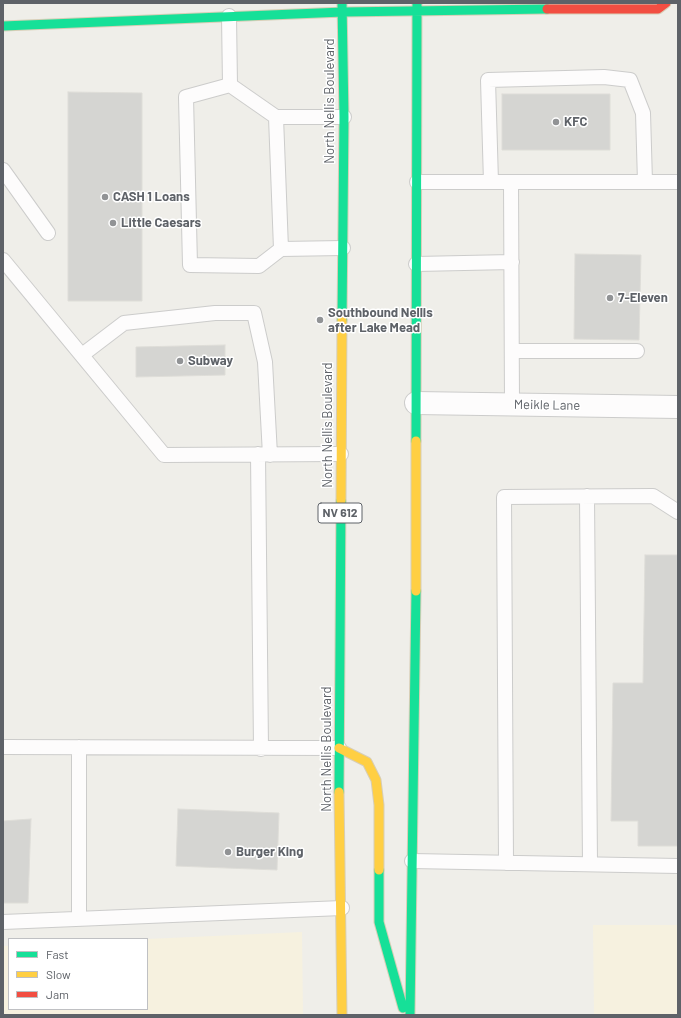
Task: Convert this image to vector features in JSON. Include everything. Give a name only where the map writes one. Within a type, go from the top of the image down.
[{"type":"main road","points":[[3,26],[229,16],[343,7],[658,9],[666,3]]},
{"type":"main road","name":"North Nellis Boulevard","points":[[342,1015],[342,908],[339,748],[344,117],[343,7]]},
{"type":"main road","points":[[410,1015],[416,403],[417,7]]},
{"type":"main road","points":[[339,748],[367,762],[376,780],[379,805],[379,922],[405,1015]]},
{"type":"street","name":"Meikle Lane","points":[[416,403],[678,407]]},
{"type":"lane","points":[[229,16],[230,85]]},
{"type":"lane","points":[[491,182],[488,80],[604,77],[630,80],[643,113],[645,182]]},
{"type":"lane","points":[[230,85],[276,117],[344,117]]},
{"type":"lane","points":[[230,85],[186,97],[190,264],[259,266],[281,249],[343,248]]},
{"type":"lane","points":[[276,117],[281,249]]},
{"type":"lane","points":[[3,170],[48,233]]},
{"type":"lane","points":[[416,182],[678,182]]},
{"type":"lane","points":[[512,182],[512,404]]},
{"type":"lane","points":[[3,260],[164,455],[341,454]]},
{"type":"lane","points":[[416,264],[512,262]]},
{"type":"lane","points":[[82,355],[124,323],[215,313],[254,313],[265,362],[261,749]]},
{"type":"lane","points":[[512,351],[637,351]]},
{"type":"lane","points":[[587,496],[590,864]]},
{"type":"lane","points":[[506,863],[504,497],[653,496],[678,512]]},
{"type":"lane","points":[[3,747],[261,749],[339,748]]},
{"type":"lane","points":[[79,747],[79,919]]},
{"type":"lane","points":[[412,862],[678,866]]},
{"type":"lane","points":[[3,922],[342,908]]},
{"type":"sand","points":[[593,925],[678,925],[678,1015],[594,1015]]},
{"type":"sand","points":[[302,932],[303,1015],[3,1015],[3,946],[8,946],[8,1010],[148,1010],[148,939]]},
{"type":"building","name":"CASH 1 Loans","points":[[68,92],[142,93],[142,301],[68,301]]},
{"type":"building","name":"KFC","points":[[502,94],[610,94],[610,150],[502,150]]},
{"type":"building","points":[[575,254],[641,255],[639,340],[574,339]]},
{"type":"building","name":"Subway","points":[[225,345],[225,375],[136,377],[136,347]]},
{"type":"building","points":[[645,555],[678,555],[678,846],[638,846],[638,821],[611,821],[613,683],[643,683]]},
{"type":"building","points":[[178,809],[279,813],[277,870],[176,866]]},
{"type":"building","points":[[31,819],[28,903],[3,903],[3,821]]},
{"type":"traffic: fast","points":[[342,3],[344,117],[342,320]]},
{"type":"traffic: fast","points":[[416,441],[417,3]]},
{"type":"traffic: fast","points":[[3,26],[343,12],[547,9]]},
{"type":"traffic: fast","points":[[339,792],[341,501]]},
{"type":"traffic: fast","points":[[410,1015],[416,591]]},
{"type":"traffic: fast","points":[[379,870],[379,922],[403,1008]]},
{"type":"traffic: slow","points":[[341,501],[342,320]]},
{"type":"traffic: slow","points":[[416,441],[416,591]]},
{"type":"traffic: slow","points":[[339,748],[367,762],[376,780],[379,805],[379,870]]},
{"type":"traffic: slow","points":[[339,792],[342,1015]]},
{"type":"traffic: jam","points":[[547,9],[658,9],[666,3]]},
{"type":"place","name":"KFC","points":[[556,122]]},
{"type":"place","name":"CASH 1 Loans","points":[[105,197]]},
{"type":"place","name":"Little Caesars","points":[[113,223]]},
{"type":"place","name":"7-Eleven","points":[[610,298]]},
{"type":"place","name":"Southbound Nellis after Lake Mead","points":[[320,320]]},
{"type":"place","name":"Subway","points":[[180,361]]},
{"type":"place","name":"Burger King","points":[[228,852]]}]
